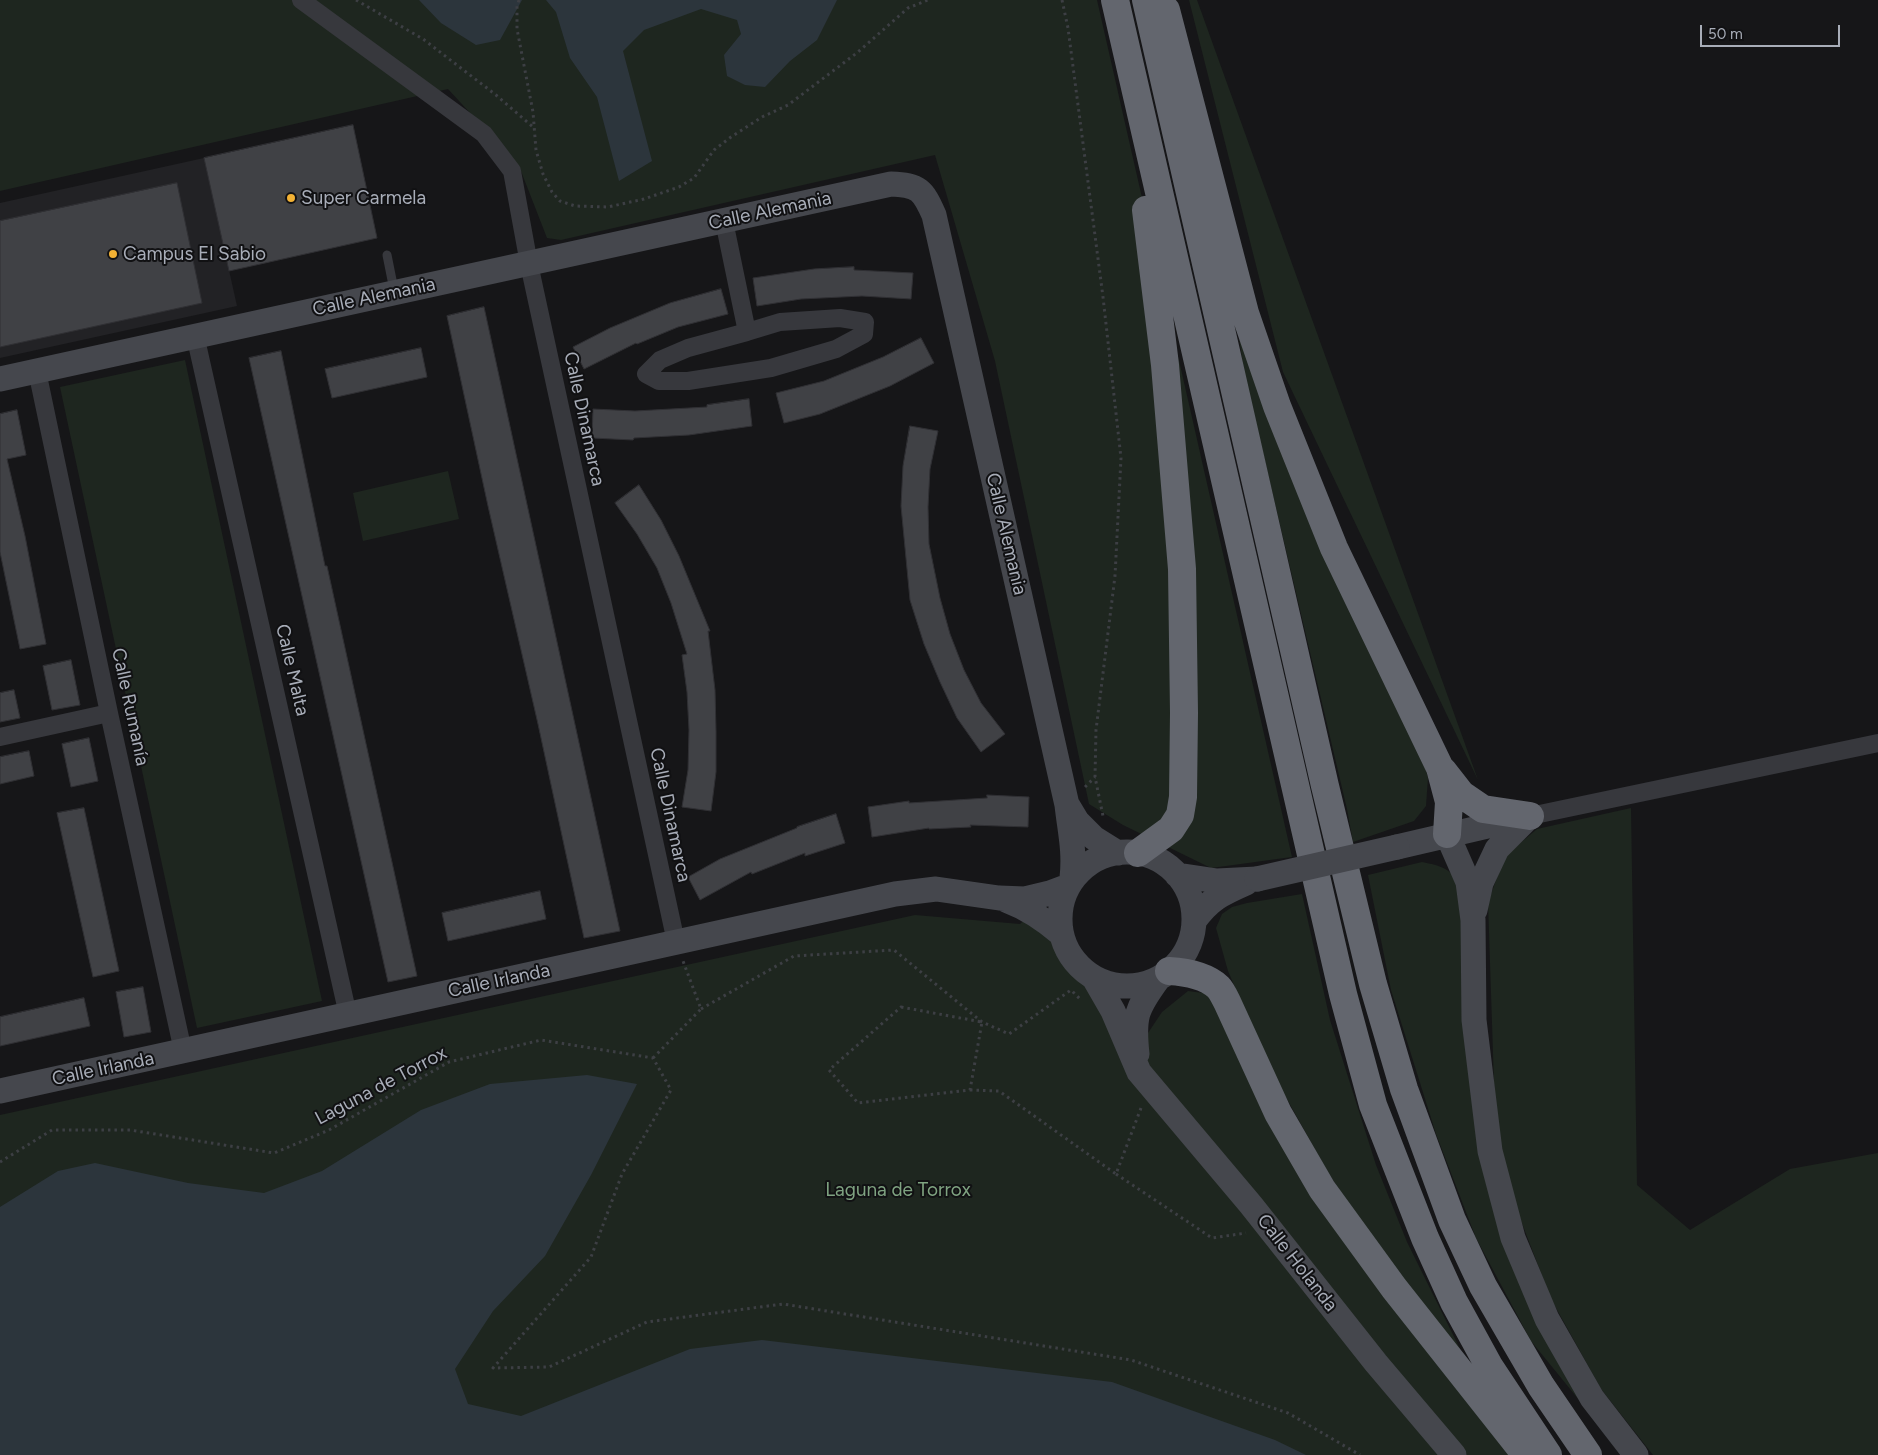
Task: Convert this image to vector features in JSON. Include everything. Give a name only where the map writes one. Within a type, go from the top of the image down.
[{"type":"highway","points":[[1115,0],[1343,994],[1374,1105],[1425,1238],[1454,1302],[1489,1366],[1548,1455]]},
{"type":"highway","points":[[1146,0],[1325,786],[1373,984],[1404,1089],[1452,1220],[1483,1286],[1541,1386],[1588,1455]]},
{"type":"highway","points":[[1164,0],[1246,313],[1277,406],[1334,548],[1440,768],[1449,802],[1447,834]]},
{"type":"highway","points":[[1122,850],[1171,829],[1180,815],[1183,797],[1182,569],[1165,365],[1146,207],[1150,158]]},
{"type":"highway","points":[[1440,768],[1461,794],[1483,809],[1530,816]]},
{"type":"highway","points":[[1163,975],[1184,972],[1203,977],[1218,987],[1228,1004],[1278,1113],[1322,1189],[1394,1288],[1526,1455]]},
{"type":"street","name":"Calle Dinamarca","points":[[301,0],[484,134],[512,171],[529,264],[676,942]]},
{"type":"street","name":"Calle Alemania","points":[[0,379],[891,184],[909,185],[925,195],[934,215],[1067,805],[1074,846],[1069,883]]},
{"type":"street","points":[[724,221],[747,332]]},
{"type":"street","points":[[840,318],[865,322],[864,334],[836,349],[770,368],[688,382],[658,381],[646,374],[660,360],[688,348],[747,332],[780,322],[840,318]]},
{"type":"street","name":"Calle Malta","points":[[195,335],[348,1015]]},
{"type":"street","name":"Calle Rumanía","points":[[37,371],[183,1051]]},
{"type":"street","points":[[0,737],[109,713]]},
{"type":"street","points":[[1177,875],[1217,881],[1257,879],[1447,834],[1878,743]]},
{"type":"street","name":"Calle Alemania","points":[[1067,805],[1077,821],[1094,838],[1122,850]]},
{"type":"street","points":[[1473,920],[1481,883],[1497,849],[1530,816]]},
{"type":"street","points":[[1447,834],[1468,882],[1473,920],[1474,1020],[1490,1151],[1513,1238],[1547,1319],[1569,1359],[1592,1398],[1636,1455]]},
{"type":"street","points":[[1142,1091],[1135,1025],[1138,1010],[1163,975],[1182,957],[1190,940],[1194,921],[1192,904],[1186,889],[1177,875],[1160,861],[1122,850],[1099,858],[1082,869],[1069,883],[1060,917],[1061,934],[1076,964],[1094,978],[1105,983],[1123,986],[1141,985],[1163,975]]},
{"type":"street","points":[[1194,921],[1205,906],[1222,894],[1257,879]]},
{"type":"street","name":"Calle Irlanda","points":[[0,1091],[895,894],[936,889],[999,898],[1025,899],[1050,893],[1069,883]]},
{"type":"street","name":"Calle Irlanda","points":[[999,898],[1023,907],[1046,921],[1061,934]]},
{"type":"street","name":"Calle Holanda","points":[[1094,978],[1113,1011],[1142,1091],[1269,1228],[1376,1363],[1454,1455]]},
{"type":"lane","points":[[387,255],[395,293]]},
{"type":"path","points":[[356,0],[423,39],[496,95],[534,128]]},
{"type":"path","points":[[519,0],[517,6],[517,29],[526,72],[536,150],[543,174],[552,192],[560,201],[575,206],[608,207],[644,199],[679,187],[694,178],[714,150],[731,137],[762,117],[788,105],[858,52],[908,8],[928,0]]},
{"type":"path","points":[[1062,0],[1068,28],[1104,296],[1121,458],[1115,576],[1096,730],[1095,777],[1122,850]]},
{"type":"path","points":[[676,942],[701,1009]]},
{"type":"path","points":[[982,1022],[894,950],[794,956],[701,1009],[654,1058],[671,1090],[622,1174],[591,1257],[494,1368],[549,1367],[647,1322],[783,1304],[1131,1360],[1288,1413],[1360,1455]]},
{"type":"path","points":[[1084,1003],[1071,990],[1009,1034],[982,1022],[901,1007],[829,1070],[858,1103],[970,1090],[999,1090],[1116,1174],[1212,1238],[1269,1228]]},
{"type":"path","points":[[970,1090],[982,1022]]},
{"type":"path","name":"Laguna de Torrox","points":[[0,1162],[52,1130],[130,1130],[274,1153],[329,1130],[449,1062],[541,1040],[654,1058]]},
{"type":"path","points":[[1116,1174],[1142,1091]]},
{"type":"shaded area","points":[[419,0],[522,0],[500,40],[476,45],[441,23]]},
{"type":"shaded area","points":[[546,0],[837,0],[817,40],[790,61],[765,87],[745,85],[727,76],[724,55],[741,34],[737,20],[701,9],[644,30],[623,51],[652,161],[619,181],[597,97],[570,58],[556,12]]},
{"type":"shaded area","name":"Campus El Sabio","points":[[204,158],[237,306],[0,358],[0,203]]},
{"type":"shaded area","points":[[587,1075],[637,1084],[591,1175],[545,1256],[493,1311],[455,1369],[468,1404],[521,1416],[690,1349],[762,1340],[1112,1382],[1275,1440],[1306,1455],[0,1455],[0,1207],[58,1171],[95,1163],[188,1183],[264,1193],[322,1171],[421,1110],[490,1084]]},
{"type":"green space","points":[[0,0],[1097,0],[1292,857],[1211,868],[1123,825],[1089,804],[995,361],[935,155],[561,240],[547,238],[519,166],[448,89],[0,191]]},
{"type":"green space","points":[[1189,0],[1197,0],[1478,780],[1283,372]]},
{"type":"green space","points":[[1237,324],[1423,757],[1428,778],[1426,806],[1414,821],[1353,842],[1347,809],[1244,372]]},
{"type":"green space","points":[[185,360],[322,1001],[197,1028],[60,387]]},
{"type":"green space","points":[[448,471],[459,519],[363,541],[353,493]]},
{"type":"green space","points":[[1631,808],[1637,1185],[1690,1230],[1790,1169],[1878,1153],[1878,1455],[1653,1455],[1601,1389],[1551,1299],[1510,1192],[1495,1114],[1488,902],[1505,856],[1537,829]]},
{"type":"green space","points":[[1422,862],[1441,867],[1452,874],[1459,886],[1465,904],[1474,1108],[1579,1400],[1531,1341],[1476,1238],[1436,1134],[1391,990],[1368,875]]},
{"type":"green space","points":[[1302,894],[1330,1020],[1376,1165],[1407,1242],[1471,1371],[1340,1194],[1269,1067],[1228,971],[1216,928],[1222,914],[1232,907],[1247,903]]},
{"type":"green space","name":"Laguna de Torrox","points":[[1034,911],[1055,930],[1078,960],[1094,988],[1146,1036],[1162,1012],[1188,991],[1211,994],[1513,1455],[0,1455],[0,1115],[915,915],[1020,924]]},
{"type":"building","name":"Super Carmela","points":[[353,125],[377,238],[229,271],[204,158]]},
{"type":"building","name":"Campus El Sabio","points":[[177,183],[202,303],[0,347],[0,221]]},
{"type":"building","points":[[854,267],[854,270],[913,273],[911,299],[862,296],[801,299],[757,306],[753,278],[814,269]]},
{"type":"building","points":[[721,289],[728,314],[678,327],[636,343],[584,369],[573,347],[610,328],[670,303]]},
{"type":"building","points":[[484,307],[620,931],[584,938],[447,316]]},
{"type":"building","points":[[921,338],[934,363],[890,386],[820,414],[784,423],[776,393],[824,381],[883,357]]},
{"type":"building","points":[[421,348],[427,377],[332,398],[325,369]]},
{"type":"building","points":[[281,351],[325,566],[327,566],[417,976],[388,982],[249,358]]},
{"type":"building","points":[[749,399],[752,426],[689,435],[634,438],[633,440],[592,438],[593,409],[635,411],[707,407],[707,405]]},
{"type":"building","points":[[17,410],[26,455],[7,459],[25,536],[46,644],[20,649],[0,552],[0,414]]},
{"type":"building","points":[[910,426],[938,431],[930,469],[928,507],[929,544],[940,598],[950,634],[964,670],[981,703],[1005,734],[981,752],[957,718],[940,682],[924,644],[910,600],[901,506],[903,466]]},
{"type":"building","points":[[639,485],[661,520],[679,556],[710,631],[708,631],[715,690],[716,731],[716,772],[711,811],[682,807],[688,770],[689,730],[687,692],[682,655],[687,654],[671,603],[657,568],[637,534],[615,503]]},
{"type":"building","points":[[71,660],[80,705],[52,710],[43,666]]},
{"type":"building","points":[[14,690],[20,718],[0,722],[0,693]]},
{"type":"building","points":[[89,738],[98,781],[71,787],[62,744]]},
{"type":"building","points":[[29,751],[34,776],[0,784],[0,757]]},
{"type":"building","points":[[987,795],[1029,797],[1028,827],[970,825],[971,827],[929,828],[872,837],[868,807],[909,801],[909,803],[987,798]]},
{"type":"building","points":[[84,808],[119,971],[93,977],[57,813]]},
{"type":"building","points":[[836,814],[845,843],[805,856],[805,853],[752,874],[751,872],[700,900],[688,877],[720,859],[797,827]]},
{"type":"building","points":[[540,891],[546,919],[448,941],[442,913]]},
{"type":"building","points":[[143,987],[151,1032],[124,1037],[116,992]]},
{"type":"building","points":[[84,998],[90,1026],[0,1046],[0,1017]]},
{"type":"place","name":"Super Carmela","points":[[291,198]]},
{"type":"place","name":"Campus El Sabio","points":[[113,254]]}]
